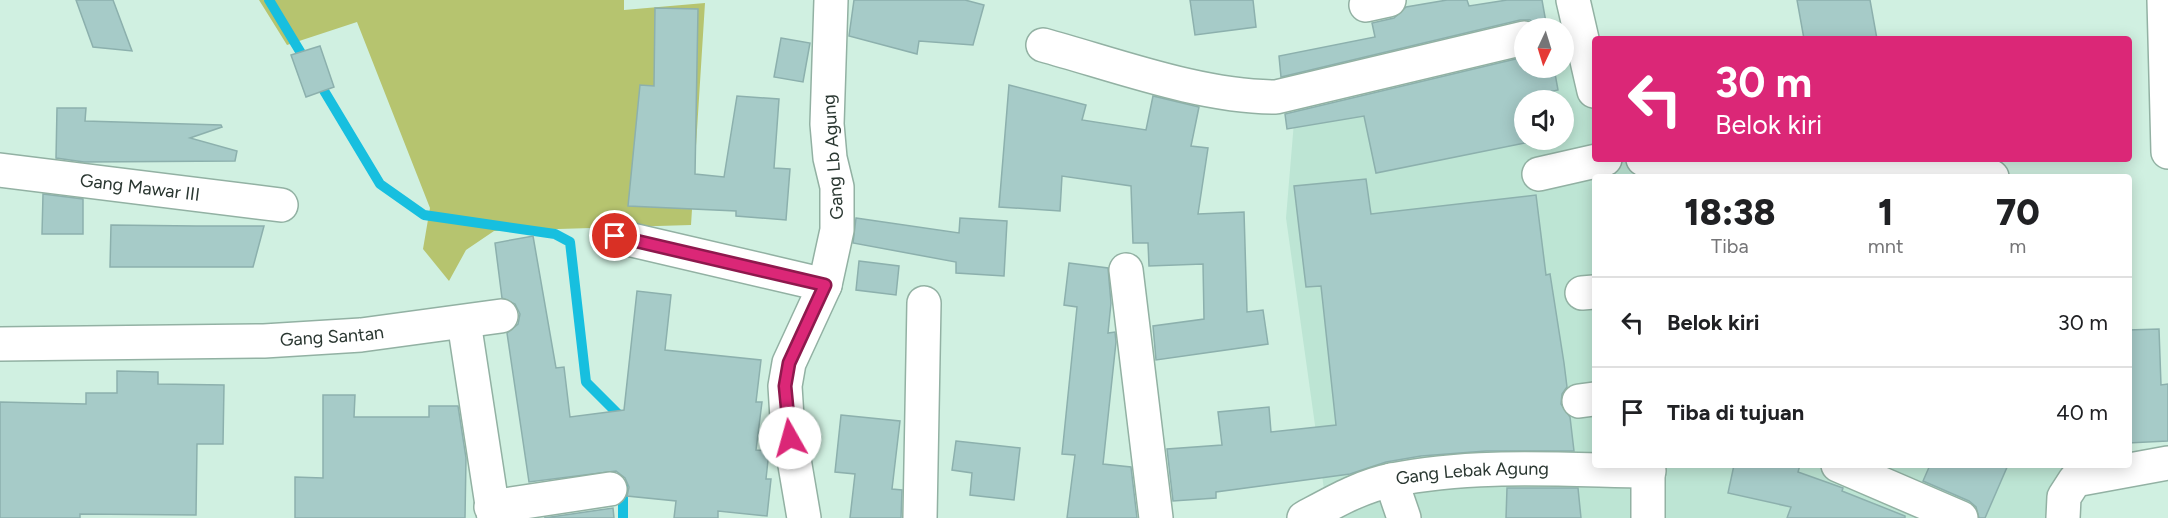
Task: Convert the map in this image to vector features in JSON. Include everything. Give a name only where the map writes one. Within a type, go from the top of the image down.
[{"type":"street","name":"Gang Lb Agung","points":[[804,518],[787,418],[785,386],[789,363],[825,285],[837,230],[837,187],[830,158],[827,124],[831,0]]},
{"type":"street","points":[[2164,0],[2168,152]]},
{"type":"street","points":[[1574,25],[1592,85]]},
{"type":"street","points":[[1043,45],[1206,89],[1245,97],[1276,97],[1514,40]]},
{"type":"street","points":[[1539,174],[1592,162]]},
{"type":"street","points":[[1701,162],[1934,174]]},
{"type":"street","name":"Gang Mawar III","points":[[0,170],[281,205]]},
{"type":"street","points":[[615,236],[825,285]]},
{"type":"street","points":[[1126,270],[1156,518]]},
{"type":"street","points":[[920,518],[924,303]]},
{"type":"street","name":"Gang Santan","points":[[0,344],[264,341],[361,335],[501,316]]},
{"type":"street","points":[[464,322],[493,513],[610,489]]},
{"type":"street","points":[[2063,518],[2064,496],[2075,480],[2168,463]]},
{"type":"street","points":[[1648,468],[1648,518]]},
{"type":"street","name":"Gang Lebak Agung","points":[[1304,518],[1341,498],[1391,480],[1515,469],[1648,468]]},
{"type":"street","points":[[1845,468],[1961,518]]},
{"type":"street","points":[[1391,480],[1404,518]]},
{"type":"shaded area","points":[[1592,52],[1592,162],[1648,162],[1650,174],[1592,174],[1592,468],[2077,468],[2079,518],[1328,518],[1286,218],[1295,110],[1514,68],[1514,78],[1574,78],[1574,56]]},
{"type":"green space","points":[[259,0],[624,0],[624,10],[705,3],[691,225],[494,231],[466,250],[449,281],[423,249],[430,208],[357,22],[287,45]]},
{"type":"building","points":[[76,0],[113,0],[132,51],[93,47]]},
{"type":"building","points":[[854,0],[965,0],[984,5],[973,45],[919,41],[917,54],[849,36]]},
{"type":"building","points":[[1190,0],[1253,0],[1256,27],[1195,35]]},
{"type":"building","points":[[1447,0],[1467,0],[1469,6],[1507,0],[1542,0],[1545,18],[1514,18],[1514,21],[1281,77],[1279,56],[1375,37],[1372,23],[1394,18],[1406,7]]},
{"type":"building","points":[[1797,0],[1870,0],[1876,36],[1803,36]]},
{"type":"building","points":[[655,8],[698,9],[695,174],[724,177],[737,96],[779,99],[774,168],[790,169],[786,220],[736,216],[736,211],[628,206],[640,85],[654,86]]},
{"type":"building","points":[[781,38],[810,43],[803,82],[774,77]]},
{"type":"building","points":[[320,46],[334,87],[306,97],[291,55]]},
{"type":"building","points":[[1514,59],[1514,78],[1556,78],[1558,90],[1514,90],[1514,145],[1376,173],[1364,116],[1287,129],[1285,114]]},
{"type":"building","points":[[1009,85],[1086,105],[1082,120],[1146,130],[1153,96],[1199,107],[1191,146],[1208,148],[1198,214],[1244,212],[1247,312],[1263,310],[1268,344],[1156,360],[1153,326],[1204,319],[1203,264],[1149,266],[1148,243],[1133,243],[1131,186],[1062,176],[1060,211],[999,207]]},
{"type":"building","points":[[57,108],[86,108],[85,121],[221,125],[222,127],[190,138],[237,151],[235,161],[84,162],[56,158]]},
{"type":"building","points":[[1366,179],[1371,214],[1536,195],[1546,275],[1550,274],[1567,387],[1562,394],[1561,404],[1570,417],[1574,451],[1486,451],[1421,456],[1386,462],[1350,474],[1216,492],[1216,498],[1173,501],[1167,449],[1222,445],[1218,412],[1269,407],[1271,432],[1336,425],[1321,286],[1306,287],[1294,186]]},
{"type":"building","points":[[43,194],[83,199],[83,234],[42,234]]},
{"type":"building","points":[[856,218],[959,233],[960,218],[1007,221],[1004,276],[956,273],[956,262],[853,243]]},
{"type":"building","points":[[111,225],[264,226],[253,267],[110,267]]},
{"type":"building","points":[[533,236],[556,368],[564,367],[570,417],[624,410],[637,291],[671,295],[665,350],[761,360],[756,402],[762,402],[756,450],[769,451],[766,479],[771,479],[767,516],[718,511],[718,518],[674,518],[676,501],[627,496],[629,487],[625,478],[616,471],[529,482],[507,333],[518,324],[520,314],[515,304],[502,298],[495,243]]},
{"type":"building","points":[[859,261],[899,266],[896,295],[856,290]]},
{"type":"building","points":[[1069,263],[1108,268],[1111,303],[1108,333],[1115,332],[1116,342],[1103,464],[1131,467],[1137,518],[1067,518],[1075,455],[1062,454],[1077,307],[1064,305]]},
{"type":"building","points":[[2159,329],[2161,385],[2168,384],[2168,441],[2132,443],[2132,330]]},
{"type":"building","points":[[117,371],[158,372],[158,384],[224,385],[223,444],[197,444],[196,515],[80,514],[80,518],[0,518],[0,402],[86,404],[86,393],[117,393]]},
{"type":"building","points":[[323,395],[355,395],[354,417],[429,417],[429,406],[458,406],[466,458],[465,518],[295,518],[295,477],[323,478]]},
{"type":"building","points":[[841,415],[900,421],[892,489],[902,490],[901,518],[850,518],[855,474],[835,472]]},
{"type":"building","points":[[956,441],[1020,448],[1014,500],[970,495],[972,473],[952,470]]},
{"type":"building","points":[[1733,468],[1799,468],[1798,472],[1843,488],[1842,491],[1905,516],[1905,518],[1787,518],[1791,507],[1728,493]]},
{"type":"building","points":[[1929,468],[2007,468],[1985,518],[1979,518],[1976,507],[1969,501],[1923,481]]},
{"type":"building","points":[[1507,488],[1578,488],[1581,518],[1506,518]]},
{"type":"building","points":[[613,508],[614,518],[544,518]]},
{"type":"waterway","points":[[269,0],[307,63]]},
{"type":"waterway","points":[[317,79],[380,184],[424,215],[555,234],[570,242],[586,382],[622,418],[622,422]]},
{"type":"waterway","points":[[623,485],[623,518]]},
{"type":"route","points":[[615,236],[825,285],[789,363],[785,386],[790,438]]}]
